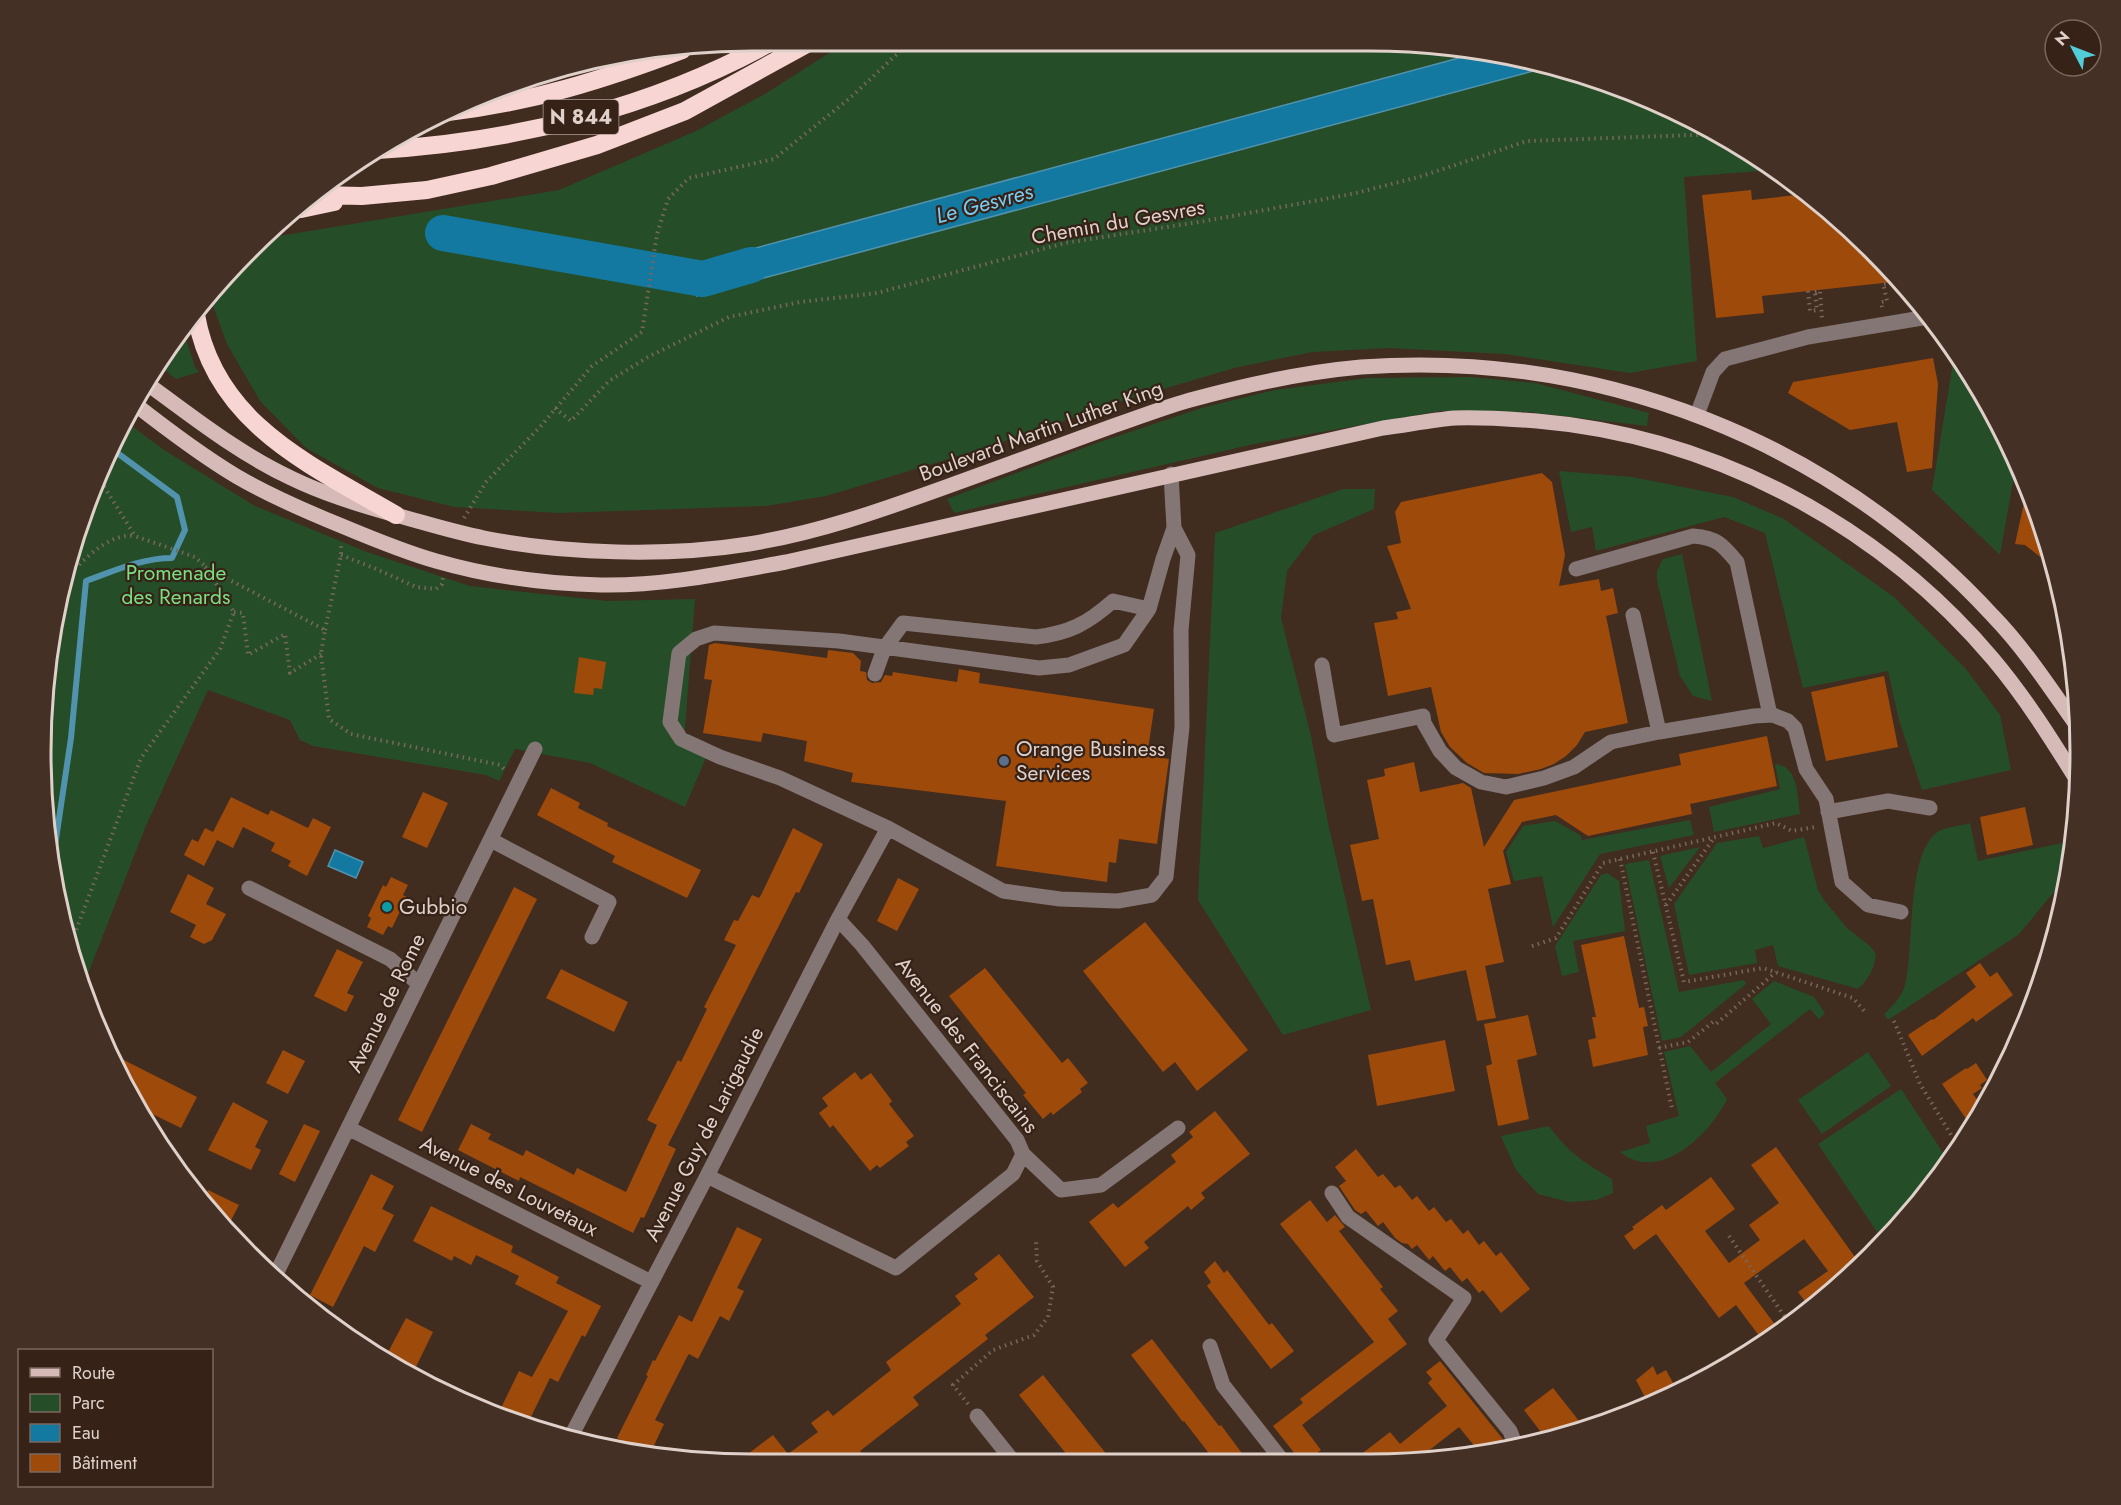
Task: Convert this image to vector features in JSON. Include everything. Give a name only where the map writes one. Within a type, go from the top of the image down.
[{"type":"highway","name":"N 844","points":[[397,148],[499,136],[618,107],[697,77],[750,51]]},
{"type":"highway","points":[[326,195],[362,196],[427,190],[491,177],[597,145],[685,111],[792,51]]},
{"type":"highway","name":"N 844","points":[[473,109],[589,83],[663,57]]},
{"type":"highway","points":[[312,207],[362,196]]},
{"type":"highway","points":[[198,322],[207,353],[218,375],[237,404],[255,425],[301,460],[396,515]]},
{"type":"main road","name":"Boulevard Martin Luther King","points":[[153,388],[237,449],[289,477],[338,498],[492,540],[569,549],[688,550],[751,544],[816,531],[1190,400],[1282,378],[1359,368],[1417,365],[1529,372],[1617,389],[1697,414],[1770,447],[1825,478],[1883,517],[1939,562],[2013,638],[2068,714]]},
{"type":"main road","points":[[141,409],[203,455],[236,476],[300,510],[376,541],[447,564],[511,576],[602,585],[705,578],[786,562],[1351,434],[1454,418],[1501,418],[1581,426],[1636,438],[1717,463],[1775,487],[1832,519],[1868,543],[1921,585],[1993,659],[2069,769]]},
{"type":"street","points":[[1697,414],[1713,372],[1725,360],[1823,335],[1919,318]]},
{"type":"street","points":[[1171,474],[1174,528],[1149,609],[1124,645],[1069,665],[1039,668],[884,649],[839,641],[714,633],[696,639],[679,653],[670,722],[681,739],[720,757],[780,778],[888,828],[1003,891],[1060,899],[1119,901],[1152,895],[1166,877],[1182,727],[1181,630],[1188,555],[1174,528]]},
{"type":"street","points":[[1576,568],[1693,536],[1710,537],[1724,545],[1737,562],[1770,715]]},
{"type":"street","points":[[875,674],[884,649],[903,623],[1036,637],[1077,628],[1113,602],[1149,609]]},
{"type":"street","points":[[1633,615],[1659,732]]},
{"type":"street","points":[[1322,665],[1334,735],[1423,716],[1424,723],[1440,751],[1456,768],[1481,782],[1506,787],[1544,778],[1574,767],[1611,742],[1659,732],[1770,715],[1788,721],[1795,728],[1806,769],[1826,800],[1842,882],[1868,905],[1901,912]]},
{"type":"street","name":"Avenue de Rome","points":[[278,1269],[535,750]]},
{"type":"street","points":[[1829,818],[1888,801],[1930,808]]},
{"type":"street","name":"Avenue Guy de Larigaudie","points":[[574,1431],[838,919],[888,828]]},
{"type":"street","points":[[491,840],[609,902],[592,937]]},
{"type":"street","points":[[249,888],[390,958],[419,984]]},
{"type":"street","name":"Avenue des Franciscains","points":[[707,1176],[896,1268],[1013,1174],[1023,1154],[1017,1140],[862,945],[838,919]]},
{"type":"street","name":"Avenue des Louvetaux","points":[[348,1128],[651,1282]]},
{"type":"street","points":[[1023,1154],[1061,1190],[1101,1185],[1178,1128]]},
{"type":"street","points":[[1332,1193],[1348,1217],[1464,1298],[1436,1340],[1510,1431],[1513,1439]]},
{"type":"street","points":[[1210,1347],[1223,1385],[1276,1454]]},
{"type":"street","points":[[977,1416],[1007,1454]]},
{"type":"path","points":[[455,531],[486,482],[540,428],[592,366],[642,332],[657,234],[668,199],[689,178],[774,159],[850,98],[899,51]]},
{"type":"path","name":"Chemin du Gesvres","points":[[555,408],[571,421],[609,381],[648,357],[729,317],[800,302],[877,293],[1065,243],[1205,221],[1352,194],[1419,177],[1527,141],[1700,135]]},
{"type":"path","points":[[1884,324],[1881,302],[1887,301],[1884,284],[1890,283]]},
{"type":"path","points":[[1808,291],[1810,311],[1817,310],[1815,292],[1820,291],[1823,335]]},
{"type":"path","points":[[103,486],[135,536]]},
{"type":"path","points":[[343,526],[341,555],[321,654],[329,719],[351,734],[500,765],[519,783]]},
{"type":"path","points":[[76,567],[90,554],[111,540],[127,535],[135,536],[195,557],[205,566],[325,630]]},
{"type":"path","points":[[341,555],[416,587],[436,590],[442,584],[447,564]]},
{"type":"path","points":[[205,566],[234,612]]},
{"type":"path","points":[[234,612],[243,613],[248,655],[285,634],[290,674],[321,654]]},
{"type":"path","points":[[75,933],[141,758],[220,649],[234,612]]},
{"type":"path","points":[[1533,946],[1556,938],[1603,863],[1776,823],[1792,831],[1829,818]]},
{"type":"path","points":[[1666,906],[1714,837]]},
{"type":"path","points":[[1653,852],[1684,982],[1763,968],[1853,998],[1865,1012]]},
{"type":"path","points":[[1620,859],[1672,1109]]},
{"type":"path","points":[[1659,1048],[1688,1042],[1713,1022],[1716,1024],[1776,972]]},
{"type":"path","points":[[1894,1021],[1920,1084],[1954,1139]]},
{"type":"path","points":[[1729,1236],[1785,1317]]},
{"type":"path","points":[[977,1416],[953,1385],[993,1350],[1034,1335],[1048,1317],[1053,1287],[1037,1261],[1036,1240]]},
{"type":"green space","points":[[832,51],[1368,51],[1462,57],[704,262],[703,279],[697,296],[1533,71],[1594,88],[1637,104],[1679,123],[1761,171],[1684,177],[1697,361],[1630,373],[1505,354],[1389,348],[1313,352],[1238,367],[1112,404],[985,448],[826,496],[766,506],[558,513],[454,507],[378,488],[306,448],[260,401],[227,344],[213,304],[256,256],[277,236],[559,190],[696,131],[765,94]]},
{"type":"green space","points":[[186,339],[195,367],[199,372],[176,379],[165,370]]},
{"type":"green space","points":[[1951,362],[1998,442],[2014,477],[2000,555],[1932,490],[1952,369]]},
{"type":"green space","points":[[1470,377],[1535,383],[1649,413],[1647,426],[1529,412],[1440,411],[1254,444],[954,513],[947,499],[1097,443],[1205,407],[1275,390],[1367,378]]},
{"type":"green space","name":"Promenade des Renards","points":[[132,426],[164,450],[255,506],[367,552],[470,586],[607,601],[695,599],[684,740],[711,746],[685,807],[590,763],[515,749],[499,781],[486,775],[313,746],[300,740],[290,720],[208,690],[145,828],[87,976],[64,889],[57,844],[51,752],[53,707],[64,616],[75,571],[104,484]]},
{"type":"green space","points":[[1559,471],[1632,477],[1733,497],[1784,519],[1894,597],[1966,669],[2000,715],[2011,770],[1922,790],[1899,720],[1888,671],[1803,688],[1765,533],[1724,517],[1596,551],[1592,527],[1571,532]]},
{"type":"green space","points":[[1343,489],[1375,489],[1374,509],[1314,535],[1287,571],[1281,618],[1311,736],[1328,823],[1371,1010],[1283,1035],[1198,900],[1215,533]]},
{"type":"green space","points":[[1682,554],[1712,701],[1693,696],[1680,676],[1657,581],[1657,571],[1663,559]]},
{"type":"green space","points":[[1775,764],[1789,770],[1793,776],[1800,814],[1714,832],[1709,807],[1780,789]]},
{"type":"green space","points":[[1690,820],[1694,835],[1600,854],[1553,927],[1542,876],[1514,881],[1506,852],[1523,826],[1555,821],[1580,835],[1582,840]]},
{"type":"green space","points":[[1970,823],[1978,861],[2064,842],[2057,890],[2018,935],[1888,1020],[1884,1014],[1902,993],[1905,985],[1913,902],[1921,859],[1928,842],[1945,828]]},
{"type":"green space","points":[[1759,836],[1763,848],[1804,837],[1818,890],[1824,900],[1847,928],[1870,946],[1876,954],[1870,973],[1858,989],[1778,966],[1773,945],[1755,950],[1757,963],[1689,975],[1674,904],[1717,843]]},
{"type":"green space","points":[[1700,847],[1669,888],[1660,856]]},
{"type":"green space","points":[[1649,860],[1679,992],[1744,980],[1746,984],[1681,1037],[1662,1041],[1625,864]]},
{"type":"green space","points":[[1607,873],[1619,881],[1625,931],[1573,941],[1579,972],[1562,976],[1555,946],[1601,875]]},
{"type":"green space","points":[[1774,981],[1814,997],[1825,1013],[1819,1019],[1810,1009],[1715,1083],[1727,1099],[1709,1127],[1682,1151],[1667,1159],[1651,1162],[1635,1160],[1620,1152],[1650,1143],[1646,1126],[1679,1116],[1664,1052],[1690,1046],[1711,1072],[1771,1024],[1752,999]]},
{"type":"green space","points":[[1868,1052],[1891,1086],[1822,1134],[1798,1100]]},
{"type":"green space","points":[[1901,1089],[1944,1154],[1896,1215],[1877,1232],[1818,1144]]},
{"type":"green space","points":[[1549,1126],[1577,1156],[1612,1179],[1613,1193],[1596,1200],[1569,1202],[1538,1194],[1516,1170],[1501,1136]]},
{"type":"water","points":[[1462,57],[1533,71],[697,296],[703,279],[704,262]]},
{"type":"water","points":[[335,850],[363,862],[356,878],[328,866]]},
{"type":"building","points":[[1751,190],[1752,200],[1795,195],[1865,256],[1889,282],[1762,296],[1764,313],[1716,318],[1702,195]]},
{"type":"building","points":[[1933,358],[1938,384],[1932,468],[1907,472],[1897,422],[1850,430],[1788,393],[1793,382]]},
{"type":"building","points":[[1542,473],[1552,482],[1565,555],[1559,586],[1599,579],[1601,591],[1613,588],[1618,613],[1606,616],[1628,723],[1585,732],[1566,756],[1541,769],[1518,774],[1484,773],[1467,763],[1450,747],[1441,732],[1431,687],[1388,696],[1374,623],[1398,619],[1396,612],[1411,609],[1387,546],[1401,543],[1395,512],[1401,502]]},
{"type":"building","points":[[2024,503],[2042,559],[2025,545],[2015,544]]},
{"type":"building","name":"Orange Business Services","points":[[715,643],[827,658],[828,650],[853,653],[861,661],[860,671],[866,672],[867,680],[872,683],[881,682],[885,675],[892,676],[893,672],[957,682],[959,669],[980,673],[979,683],[1154,709],[1147,756],[1169,759],[1157,844],[1119,839],[1116,863],[1109,862],[1107,882],[996,866],[1006,801],[851,782],[853,773],[804,761],[807,741],[763,733],[761,742],[703,733],[712,680],[704,679],[709,645]]},
{"type":"building","points":[[579,657],[606,662],[602,689],[594,688],[593,695],[574,693]]},
{"type":"building","points":[[1884,676],[1898,747],[1826,761],[1811,692]]},
{"type":"building","points":[[1767,736],[1777,786],[1690,804],[1692,814],[1588,836],[1556,815],[1522,822],[1503,851],[1511,884],[1488,889],[1504,962],[1485,966],[1496,1018],[1477,1021],[1466,970],[1415,981],[1410,960],[1386,965],[1373,899],[1362,901],[1350,845],[1379,839],[1367,780],[1385,776],[1384,769],[1414,762],[1420,792],[1463,783],[1471,788],[1484,847],[1514,800],[1681,765],[1679,754]]},
{"type":"building","points":[[551,788],[580,803],[578,808],[608,823],[607,826],[701,870],[687,898],[612,862],[615,856],[537,815]]},
{"type":"building","points":[[423,792],[448,803],[427,848],[402,837]]},
{"type":"building","points":[[231,797],[268,815],[271,810],[308,828],[313,818],[331,827],[307,876],[288,866],[291,861],[271,851],[275,843],[243,827],[233,848],[217,840],[204,866],[184,855],[192,839],[198,842],[205,828],[213,832]]},
{"type":"building","points":[[2025,807],[2033,845],[1987,855],[1980,817]]},
{"type":"building","points":[[793,828],[823,844],[799,893],[796,892],[668,1145],[676,1149],[644,1218],[641,1217],[633,1233],[520,1177],[519,1181],[458,1150],[471,1124],[491,1134],[488,1139],[523,1156],[526,1150],[574,1175],[577,1168],[626,1192],[657,1125],[647,1120],[678,1060],[681,1062],[707,1009],[704,1007],[736,945],[724,940],[734,920],[738,921],[752,895],[759,898],[761,895]]},
{"type":"building","points":[[188,874],[214,888],[206,904],[226,914],[212,940],[204,944],[190,937],[196,925],[170,912]]},
{"type":"building","name":"Gubbio","points":[[391,877],[408,885],[403,895],[407,897],[392,928],[388,926],[383,935],[367,927],[371,918],[368,916],[383,885],[386,887]]},
{"type":"building","points":[[898,878],[919,889],[897,931],[877,921]]},
{"type":"building","points":[[514,887],[537,899],[422,1132],[398,1120]]},
{"type":"building","points":[[1145,922],[1248,1050],[1197,1091],[1175,1062],[1163,1072],[1083,971]]},
{"type":"building","points":[[1624,936],[1639,1008],[1644,1007],[1648,1026],[1643,1027],[1648,1055],[1593,1067],[1588,1040],[1596,1038],[1592,1017],[1596,1017],[1581,945]]},
{"type":"building","points":[[337,949],[363,962],[347,993],[354,996],[346,1012],[314,996]]},
{"type":"building","points":[[1980,963],[1990,977],[1997,972],[2013,995],[1976,1022],[1973,1018],[1922,1056],[1908,1035],[1933,1020],[1976,987],[1966,973]]},
{"type":"building","points":[[985,968],[1062,1063],[1068,1058],[1088,1083],[1080,1089],[1082,1092],[1053,1115],[1051,1112],[1043,1119],[1023,1095],[1026,1093],[949,996]]},
{"type":"building","points":[[561,969],[628,1002],[614,1032],[546,998]]},
{"type":"building","points":[[1528,1015],[1537,1055],[1517,1060],[1529,1119],[1498,1126],[1486,1066],[1492,1064],[1484,1024]]},
{"type":"building","points":[[1445,1040],[1455,1091],[1377,1106],[1368,1055]]},
{"type":"building","points":[[283,1050],[305,1061],[288,1094],[266,1083]]},
{"type":"building","points":[[121,1059],[197,1097],[181,1128],[152,1114]]},
{"type":"building","points":[[1976,1063],[1987,1080],[1980,1085],[1982,1088],[1973,1094],[1977,1100],[1966,1119],[1942,1084]]},
{"type":"building","points":[[855,1072],[861,1080],[871,1073],[892,1101],[889,1104],[914,1136],[906,1142],[909,1146],[880,1168],[877,1165],[870,1171],[833,1125],[830,1128],[819,1113],[828,1106],[822,1098]]},
{"type":"building","points":[[233,1102],[268,1121],[255,1147],[261,1150],[251,1170],[208,1150]]},
{"type":"building","points":[[1215,1111],[1250,1154],[1201,1193],[1205,1198],[1191,1210],[1188,1206],[1144,1242],[1149,1248],[1125,1267],[1089,1222],[1113,1203],[1118,1208],[1176,1162],[1171,1155],[1193,1137],[1189,1132]]},
{"type":"building","points":[[304,1124],[320,1131],[295,1182],[279,1174]]},
{"type":"building","points":[[1776,1147],[1855,1258],[1805,1301],[1798,1292],[1828,1271],[1804,1239],[1744,1283],[1775,1324],[1759,1335],[1736,1305],[1719,1318],[1656,1234],[1634,1250],[1624,1236],[1634,1229],[1632,1227],[1662,1205],[1666,1210],[1711,1177],[1735,1209],[1705,1231],[1729,1263],[1760,1240],[1749,1225],[1779,1203],[1751,1165]]},
{"type":"building","points":[[1356,1149],[1378,1177],[1383,1174],[1395,1188],[1400,1185],[1412,1200],[1417,1196],[1429,1211],[1434,1207],[1446,1222],[1451,1219],[1463,1234],[1468,1230],[1479,1245],[1484,1241],[1496,1256],[1501,1252],[1530,1289],[1501,1313],[1483,1290],[1479,1293],[1467,1278],[1462,1282],[1450,1267],[1445,1271],[1433,1256],[1429,1260],[1417,1245],[1412,1249],[1408,1244],[1395,1238],[1383,1222],[1378,1226],[1366,1211],[1361,1214],[1355,1210],[1339,1186],[1346,1181],[1335,1167]]},
{"type":"building","points":[[371,1174],[394,1186],[382,1209],[394,1215],[375,1252],[364,1246],[333,1307],[310,1295]]},
{"type":"building","points":[[208,1190],[239,1205],[231,1221],[225,1215],[207,1193]]},
{"type":"building","points":[[1310,1200],[1327,1222],[1335,1215],[1345,1227],[1339,1231],[1383,1287],[1380,1289],[1398,1311],[1388,1319],[1407,1344],[1302,1425],[1321,1450],[1316,1454],[1295,1454],[1273,1426],[1303,1403],[1300,1399],[1374,1342],[1280,1224]]},
{"type":"building","points":[[431,1206],[513,1246],[511,1252],[559,1277],[556,1283],[601,1306],[585,1337],[582,1335],[558,1382],[550,1378],[530,1418],[501,1407],[519,1371],[532,1377],[568,1311],[515,1284],[519,1276],[476,1255],[471,1265],[454,1256],[452,1261],[413,1241]]},
{"type":"building","points":[[737,1227],[762,1239],[737,1288],[744,1291],[729,1321],[720,1316],[698,1359],[689,1354],[687,1357],[655,1420],[664,1424],[653,1447],[626,1443],[617,1438],[648,1376],[646,1375],[653,1360],[655,1361],[679,1315],[692,1322]]},
{"type":"building","points":[[999,1254],[1034,1297],[985,1335],[988,1339],[913,1397],[919,1405],[860,1451],[862,1454],[788,1454],[818,1432],[811,1423],[828,1410],[833,1416],[891,1370],[886,1362],[961,1304],[955,1296],[978,1279],[974,1274]]},
{"type":"building","points":[[1215,1261],[1224,1273],[1227,1270],[1269,1325],[1272,1323],[1294,1351],[1271,1369],[1207,1286],[1211,1282],[1204,1272]]},
{"type":"building","points":[[406,1318],[433,1332],[416,1368],[388,1352]]},
{"type":"building","points":[[1152,1339],[1243,1454],[1209,1454],[1131,1355]]},
{"type":"building","points":[[1440,1361],[1503,1441],[1474,1446],[1459,1427],[1429,1451],[1361,1454],[1390,1432],[1400,1444],[1447,1406],[1428,1383],[1432,1379],[1426,1372]]},
{"type":"building","points":[[1653,1366],[1657,1375],[1666,1370],[1674,1384],[1645,1397],[1636,1380]]},
{"type":"building","points":[[1043,1375],[1106,1454],[1066,1454],[1019,1395]]},
{"type":"building","points":[[1553,1388],[1579,1421],[1541,1432],[1524,1410]]},
{"type":"building","points":[[773,1435],[788,1454],[748,1454]]},
{"type":"waterway","name":"Le Gesvres","points":[[443,233],[703,279],[751,265]]},
{"type":"waterway","points":[[56,837],[71,738],[86,581],[139,563],[172,558],[185,530],[177,497],[118,453]]},
{"type":"place","name":"Orange Business Services","points":[[1004,761]]},
{"type":"place","name":"Gubbio","points":[[387,907]]}]
